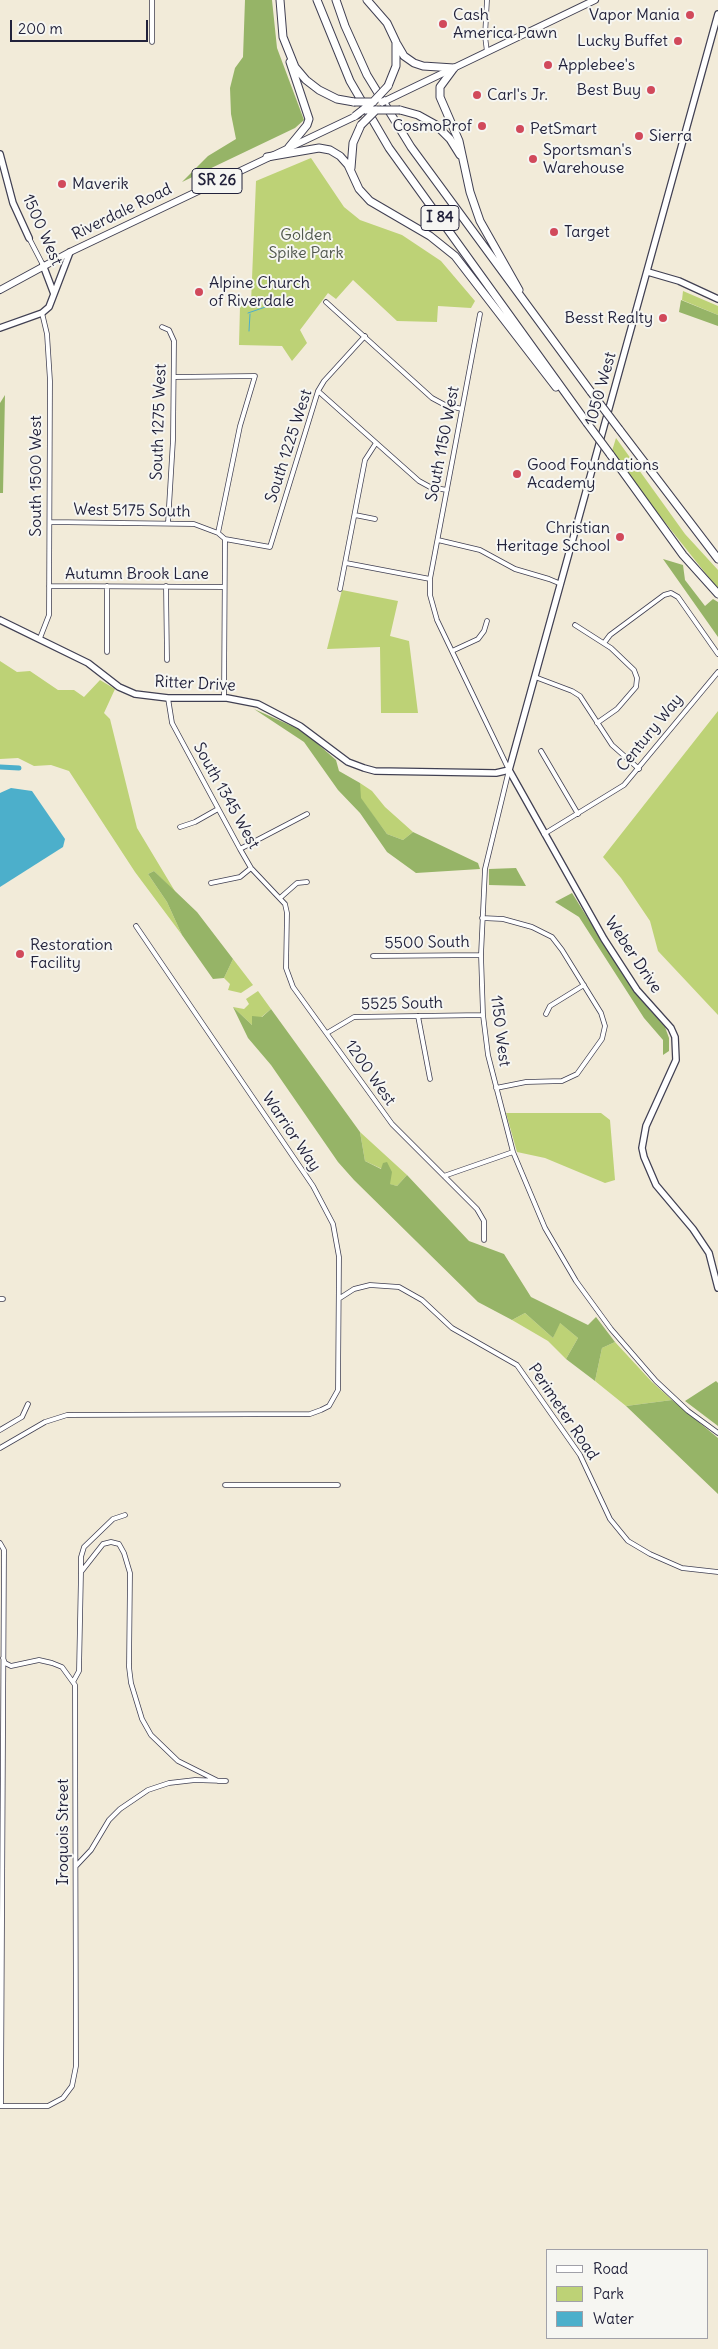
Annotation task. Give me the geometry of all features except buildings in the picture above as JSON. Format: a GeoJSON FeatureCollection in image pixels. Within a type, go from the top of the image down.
{"type":"FeatureCollection","features":[{"type":"Feature","properties":{"kind":"highway"},"geometry":{"type":"LineString","coordinates":[[280,0],[282,31],[290,66],[310,120],[289,147]]}},
{"type":"Feature","properties":{"kind":"highway","name":"I 84"},"geometry":{"type":"LineString","coordinates":[[317,0],[350,81],[390,148],[683,555],[718,594]]}},
{"type":"Feature","properties":{"kind":"highway","name":"I 84"},"geometry":{"type":"LineString","coordinates":[[336,0],[345,26],[367,75],[411,147],[525,304],[718,559]]}},
{"type":"Feature","properties":{"kind":"highway"},"geometry":{"type":"LineString","coordinates":[[367,0],[387,22],[404,56],[414,63],[426,66],[454,68]]}},
{"type":"Feature","properties":{"kind":"highway"},"geometry":{"type":"LineString","coordinates":[[352,173],[352,147],[361,125],[388,86],[396,66],[396,42]]}},
{"type":"Feature","properties":{"kind":"highway"},"geometry":{"type":"LineString","coordinates":[[288,52],[300,74],[315,88],[329,96],[400,110],[422,117],[442,130],[455,146],[465,170]]}},
{"type":"Feature","properties":{"kind":"highway"},"geometry":{"type":"LineString","coordinates":[[454,68],[440,86],[439,94],[459,141],[465,170],[480,221],[516,284],[525,304]]}},
{"type":"Feature","properties":{"kind":"highway"},"geometry":{"type":"LineString","coordinates":[[366,110],[388,100]]}},
{"type":"Feature","properties":{"kind":"highway"},"geometry":{"type":"LineString","coordinates":[[355,116],[374,106]]}},
{"type":"Feature","properties":{"kind":"highway"},"geometry":{"type":"LineString","coordinates":[[267,157],[316,149],[327,149],[340,156],[352,173],[359,189],[374,204],[422,230],[452,252],[571,406],[587,423]]}},
{"type":"Feature","properties":{"kind":"main road"},"geometry":{"type":"LineString","coordinates":[[388,100],[595,0]]}},
{"type":"Feature","properties":{"kind":"main road","name":"Riverdale Road"},"geometry":{"type":"LineString","coordinates":[[0,290],[43,265],[366,110]]}},
{"type":"Feature","properties":{"kind":"street"},"geometry":{"type":"LineString","coordinates":[[152,0],[152,42]]}},
{"type":"Feature","properties":{"kind":"street"},"geometry":{"type":"LineString","coordinates":[[487,0],[485,36],[487,52]]}},
{"type":"Feature","properties":{"kind":"street","name":"1050 West"},"geometry":{"type":"LineString","coordinates":[[510,770],[718,14]]}},
{"type":"Feature","properties":{"kind":"street","name":"1500 West"},"geometry":{"type":"LineString","coordinates":[[0,154],[13,203],[43,265],[54,294]]}},
{"type":"Feature","properties":{"kind":"street"},"geometry":{"type":"LineString","coordinates":[[0,328],[42,313],[50,307],[70,252]]}},
{"type":"Feature","properties":{"kind":"street"},"geometry":{"type":"LineString","coordinates":[[648,272],[679,281],[718,299]]}},
{"type":"Feature","properties":{"kind":"street"},"geometry":{"type":"LineString","coordinates":[[326,302],[432,398],[445,405],[462,409]]}},
{"type":"Feature","properties":{"kind":"street","name":"South 1500 West"},"geometry":{"type":"LineString","coordinates":[[40,638],[49,615],[50,586],[50,381],[47,334],[42,313]]}},
{"type":"Feature","properties":{"kind":"street","name":"South 1150 West"},"geometry":{"type":"LineString","coordinates":[[430,579],[480,314]]}},
{"type":"Feature","properties":{"kind":"street","name":"South 1275 West"},"geometry":{"type":"LineString","coordinates":[[162,327],[169,330],[174,341],[173,440],[168,524]]}},
{"type":"Feature","properties":{"kind":"street","name":"South 1225 West"},"geometry":{"type":"LineString","coordinates":[[270,547],[318,391],[324,381],[365,336]]}},
{"type":"Feature","properties":{"kind":"street"},"geometry":{"type":"LineString","coordinates":[[174,377],[255,376],[238,434],[218,533]]}},
{"type":"Feature","properties":{"kind":"street"},"geometry":{"type":"LineString","coordinates":[[318,391],[419,481],[430,487],[447,490]]}},
{"type":"Feature","properties":{"kind":"street"},"geometry":{"type":"LineString","coordinates":[[340,589],[365,460],[376,443]]}},
{"type":"Feature","properties":{"kind":"street"},"geometry":{"type":"LineString","coordinates":[[355,515],[375,519]]}},
{"type":"Feature","properties":{"kind":"street","name":"West 5175 South"},"geometry":{"type":"LineString","coordinates":[[50,522],[194,524],[218,533],[226,539],[270,547]]}},
{"type":"Feature","properties":{"kind":"street"},"geometry":{"type":"LineString","coordinates":[[224,698],[226,539]]}},
{"type":"Feature","properties":{"kind":"street"},"geometry":{"type":"LineString","coordinates":[[438,540],[480,550],[515,569],[561,584]]}},
{"type":"Feature","properties":{"kind":"street"},"geometry":{"type":"LineString","coordinates":[[346,563],[430,579],[432,607],[510,770]]}},
{"type":"Feature","properties":{"kind":"street","name":"Autumn Brook Lane"},"geometry":{"type":"LineString","coordinates":[[50,586],[224,587]]}},
{"type":"Feature","properties":{"kind":"street"},"geometry":{"type":"LineString","coordinates":[[107,586],[107,652]]}},
{"type":"Feature","properties":{"kind":"street"},"geometry":{"type":"LineString","coordinates":[[166,586],[167,660]]}},
{"type":"Feature","properties":{"kind":"street"},"geometry":{"type":"LineString","coordinates":[[604,643],[610,635],[664,595],[671,593],[678,597],[718,654]]}},
{"type":"Feature","properties":{"kind":"street","name":"Ritter Drive"},"geometry":{"type":"LineString","coordinates":[[0,620],[88,663],[124,690],[140,695],[168,698],[224,698],[258,704],[300,726],[348,762],[376,771],[496,773],[510,770]]}},
{"type":"Feature","properties":{"kind":"street"},"geometry":{"type":"LineString","coordinates":[[452,651],[478,638],[484,631],[487,621]]}},
{"type":"Feature","properties":{"kind":"street"},"geometry":{"type":"LineString","coordinates":[[575,625],[604,643],[634,670],[637,678],[636,686],[617,709],[597,723]]}},
{"type":"Feature","properties":{"kind":"street","name":"Century Way"},"geometry":{"type":"LineString","coordinates":[[544,834],[620,788],[639,769],[689,704],[718,672]]}},
{"type":"Feature","properties":{"kind":"street"},"geometry":{"type":"LineString","coordinates":[[535,677],[580,696],[612,745],[639,769]]}},
{"type":"Feature","properties":{"kind":"street","name":"South 1345 West"},"geometry":{"type":"LineString","coordinates":[[168,698],[172,723],[240,850],[251,868],[280,898]]}},
{"type":"Feature","properties":{"kind":"street"},"geometry":{"type":"LineString","coordinates":[[541,751],[578,814]]}},
{"type":"Feature","properties":{"kind":"street","name":"Weber Drive"},"geometry":{"type":"LineString","coordinates":[[510,770],[544,834],[636,990],[671,1028],[674,1037],[676,1060],[646,1126],[642,1148],[656,1185],[693,1229],[709,1253],[718,1288]]}},
{"type":"Feature","properties":{"kind":"street","name":"1150 West"},"geometry":{"type":"LineString","coordinates":[[510,770],[485,869],[481,955],[483,1015],[488,1055],[513,1152],[546,1228],[576,1281],[611,1329],[656,1381],[688,1411],[718,1433]]}},
{"type":"Feature","properties":{"kind":"street"},"geometry":{"type":"LineString","coordinates":[[180,826],[195,822],[218,809]]}},
{"type":"Feature","properties":{"kind":"street"},"geometry":{"type":"LineString","coordinates":[[240,850],[307,814]]}},
{"type":"Feature","properties":{"kind":"street"},"geometry":{"type":"LineString","coordinates":[[211,883],[240,877],[251,868]]}},
{"type":"Feature","properties":{"kind":"street"},"geometry":{"type":"LineString","coordinates":[[280,898],[297,883],[307,882]]}},
{"type":"Feature","properties":{"kind":"street","name":"1200 West"},"geometry":{"type":"LineString","coordinates":[[280,898],[288,912],[286,968],[290,979],[392,1124],[477,1209],[484,1221],[484,1240]]}},
{"type":"Feature","properties":{"kind":"street"},"geometry":{"type":"LineString","coordinates":[[482,918],[503,919],[532,927],[552,937],[601,1013],[605,1026],[602,1039],[577,1074],[562,1081],[526,1082],[496,1088]]}},
{"type":"Feature","properties":{"kind":"street","name":"Warrior Way"},"geometry":{"type":"LineString","coordinates":[[0,1448],[45,1422],[72,1414],[314,1413],[332,1402],[336,1394],[339,1381],[340,1298],[339,1257],[333,1224],[313,1186],[136,926]]}},
{"type":"Feature","properties":{"kind":"street","name":"5500 South"},"geometry":{"type":"LineString","coordinates":[[373,956],[481,955]]}},
{"type":"Feature","properties":{"kind":"street"},"geometry":{"type":"LineString","coordinates":[[546,1014],[550,1006],[584,985]]}},
{"type":"Feature","properties":{"kind":"street","name":"5525 South"},"geometry":{"type":"LineString","coordinates":[[327,1033],[354,1017],[483,1015]]}},
{"type":"Feature","properties":{"kind":"street"},"geometry":{"type":"LineString","coordinates":[[418,1016],[430,1079]]}},
{"type":"Feature","properties":{"kind":"street"},"geometry":{"type":"LineString","coordinates":[[444,1176],[513,1152]]}},
{"type":"Feature","properties":{"kind":"street","name":"Perimeter Road"},"geometry":{"type":"LineString","coordinates":[[340,1298],[354,1289],[370,1285],[399,1287],[422,1300],[428,1308],[452,1328],[517,1365],[580,1454],[610,1519],[628,1540],[650,1554],[682,1568],[718,1572]]}},
{"type":"Feature","properties":{"kind":"street"},"geometry":{"type":"LineString","coordinates":[[0,1430],[22,1417],[28,1404]]}},
{"type":"Feature","properties":{"kind":"street"},"geometry":{"type":"LineString","coordinates":[[226,1485],[338,1484]]}},
{"type":"Feature","properties":{"kind":"street","name":"Iroquois Street"},"geometry":{"type":"LineString","coordinates":[[0,2106],[48,2106],[63,2098],[72,2086],[76,2066],[75,1686],[73,1682],[79,1671],[81,1557],[84,1547],[113,1519],[125,1515]]}},
{"type":"Feature","properties":{"kind":"street"},"geometry":{"type":"LineString","coordinates":[[81,1572],[103,1544],[111,1542],[118,1544],[124,1553],[130,1573],[129,1667],[131,1683],[142,1719],[151,1736],[171,1755],[218,1781]]}},
{"type":"Feature","properties":{"kind":"street"},"geometry":{"type":"LineString","coordinates":[[0,1543],[4,1550],[0,2106]]}},
{"type":"Feature","properties":{"kind":"street"},"geometry":{"type":"LineString","coordinates":[[3,1658],[5,1663],[11,1666],[39,1660],[52,1663],[62,1667],[73,1682]]}},
{"type":"Feature","properties":{"kind":"street"},"geometry":{"type":"LineString","coordinates":[[76,1866],[91,1850],[109,1820],[135,1798],[169,1782],[226,1781]]}},
{"type":"Feature","properties":{"kind":"green space"},"geometry":{"type":"Polygon","coordinates":[[[245,0],[272,0],[277,48],[304,120],[295,128],[182,182],[208,156],[236,139],[231,114],[230,88],[235,68],[243,57],[245,0]]]}},
{"type":"Feature","properties":{"kind":"green space","name":"Golden Spike Park"},"geometry":{"type":"Polygon","coordinates":[[[311,158],[344,207],[360,220],[402,235],[441,261],[475,301],[471,308],[438,306],[437,322],[397,321],[353,280],[336,299],[328,293],[300,330],[307,343],[292,361],[282,346],[239,345],[240,306],[251,303],[256,181],[311,158]]]}},
{"type":"Feature","properties":{"kind":"green space"},"geometry":{"type":"Polygon","coordinates":[[[683,291],[718,306],[718,315],[682,300],[683,291]]]}},
{"type":"Feature","properties":{"kind":"green space"},"geometry":{"type":"Polygon","coordinates":[[[681,300],[718,315],[718,326],[679,312],[681,300]]]}},
{"type":"Feature","properties":{"kind":"green space"},"geometry":{"type":"Polygon","coordinates":[[[5,395],[3,493],[0,493],[0,403],[5,395]]]}},
{"type":"Feature","properties":{"kind":"green space"},"geometry":{"type":"Polygon","coordinates":[[[616,438],[685,534],[718,570],[718,589],[656,511],[612,451],[616,438]]]}},
{"type":"Feature","properties":{"kind":"green space"},"geometry":{"type":"Polygon","coordinates":[[[663,559],[683,565],[685,580],[705,606],[713,599],[718,602],[718,637],[663,559]]]}},
{"type":"Feature","properties":{"kind":"green space"},"geometry":{"type":"Polygon","coordinates":[[[342,590],[398,601],[390,636],[409,641],[418,713],[381,713],[380,647],[327,649],[342,590]]]}},
{"type":"Feature","properties":{"kind":"green space"},"geometry":{"type":"Polygon","coordinates":[[[0,661],[17,672],[30,671],[58,690],[74,690],[84,697],[100,680],[115,689],[104,713],[110,719],[137,828],[176,893],[154,871],[148,874],[167,902],[182,935],[135,872],[69,771],[51,765],[34,766],[18,758],[0,759],[0,661]]]}},
{"type":"Feature","properties":{"kind":"green space"},"geometry":{"type":"Polygon","coordinates":[[[254,709],[303,731],[336,760],[339,771],[360,783],[361,798],[387,834],[403,840],[413,832],[478,863],[480,869],[416,873],[387,852],[360,813],[338,790],[304,742],[254,709]]]}},
{"type":"Feature","properties":{"kind":"green space"},"geometry":{"type":"Polygon","coordinates":[[[718,711],[718,1015],[658,951],[650,921],[621,878],[603,857],[718,711]]]}},
{"type":"Feature","properties":{"kind":"green space"},"geometry":{"type":"Polygon","coordinates":[[[360,783],[372,791],[385,807],[413,832],[403,840],[387,834],[360,798],[360,783]]]}},
{"type":"Feature","properties":{"kind":"green space"},"geometry":{"type":"Polygon","coordinates":[[[516,868],[526,886],[489,885],[489,869],[516,868]]]}},
{"type":"Feature","properties":{"kind":"green space"},"geometry":{"type":"Polygon","coordinates":[[[154,871],[197,912],[233,959],[224,978],[213,979],[182,935],[167,902],[148,874],[154,871]]]}},
{"type":"Feature","properties":{"kind":"green space"},"geometry":{"type":"Polygon","coordinates":[[[572,893],[634,992],[665,1027],[669,1038],[669,1051],[663,1055],[663,1040],[644,1018],[579,917],[555,902],[572,893]]]}},
{"type":"Feature","properties":{"kind":"green space"},"geometry":{"type":"Polygon","coordinates":[[[233,959],[253,985],[241,993],[228,990],[230,984],[224,978],[233,959]]]}},
{"type":"Feature","properties":{"kind":"green space"},"geometry":{"type":"Polygon","coordinates":[[[258,991],[271,1009],[252,1025],[233,1007],[244,1009],[249,1004],[246,999],[258,991]]]}},
{"type":"Feature","properties":{"kind":"green space"},"geometry":{"type":"Polygon","coordinates":[[[233,1007],[252,1025],[252,1016],[262,1017],[271,1009],[360,1132],[365,1161],[381,1169],[383,1163],[387,1162],[392,1172],[390,1184],[397,1186],[407,1175],[469,1241],[504,1254],[531,1297],[588,1325],[596,1317],[615,1342],[602,1348],[595,1381],[566,1359],[578,1338],[560,1323],[553,1338],[525,1313],[512,1320],[478,1302],[354,1180],[338,1162],[271,1065],[248,1038],[233,1007]]]}},
{"type":"Feature","properties":{"kind":"green space"},"geometry":{"type":"Polygon","coordinates":[[[506,1113],[601,1113],[610,1120],[615,1180],[605,1183],[545,1158],[517,1152],[506,1113]]]}},
{"type":"Feature","properties":{"kind":"green space"},"geometry":{"type":"Polygon","coordinates":[[[360,1132],[407,1175],[397,1186],[389,1184],[382,1169],[365,1161],[360,1132]]]}},
{"type":"Feature","properties":{"kind":"green space"},"geometry":{"type":"Polygon","coordinates":[[[525,1313],[553,1338],[559,1322],[578,1338],[566,1359],[548,1341],[512,1320],[525,1313]]]}},
{"type":"Feature","properties":{"kind":"green space"},"geometry":{"type":"Polygon","coordinates":[[[615,1342],[652,1382],[672,1400],[626,1406],[595,1381],[602,1348],[615,1342]]]}},
{"type":"Feature","properties":{"kind":"green space"},"geometry":{"type":"Polygon","coordinates":[[[716,1381],[718,1383],[718,1426],[685,1401],[716,1381]]]}},
{"type":"Feature","properties":{"kind":"green space"},"geometry":{"type":"Polygon","coordinates":[[[672,1400],[718,1438],[718,1494],[626,1406],[672,1400]]]}},
{"type":"Feature","properties":{"kind":"water"},"geometry":{"type":"Polygon","coordinates":[[[11,788],[32,791],[65,839],[63,847],[0,887],[0,793],[11,788]]]}},
{"type":"Feature","properties":{"kind":"waterway"},"geometry":{"type":"LineString","coordinates":[[248,313],[280,302]]}},
{"type":"Feature","properties":{"kind":"waterway"},"geometry":{"type":"LineString","coordinates":[[249,331],[250,314]]}},
{"type":"Feature","properties":{"kind":"waterway"},"geometry":{"type":"LineString","coordinates":[[0,767],[19,768]]}},
{"type":"Feature","properties":{"kind":"place","name":"Vapor Mania"},"geometry":{"type":"Point","coordinates":[690,15]}},
{"type":"Feature","properties":{"kind":"place","name":"Cash America Pawn"},"geometry":{"type":"Point","coordinates":[443,24]}},
{"type":"Feature","properties":{"kind":"place","name":"Lucky Buffet"},"geometry":{"type":"Point","coordinates":[678,41]}},
{"type":"Feature","properties":{"kind":"place","name":"Applebee's"},"geometry":{"type":"Point","coordinates":[548,65]}},
{"type":"Feature","properties":{"kind":"place","name":"Best Buy"},"geometry":{"type":"Point","coordinates":[651,90]}},
{"type":"Feature","properties":{"kind":"place","name":"Carl's Jr."},"geometry":{"type":"Point","coordinates":[477,95]}},
{"type":"Feature","properties":{"kind":"place","name":"CosmoProf"},"geometry":{"type":"Point","coordinates":[482,126]}},
{"type":"Feature","properties":{"kind":"place","name":"PetSmart"},"geometry":{"type":"Point","coordinates":[520,129]}},
{"type":"Feature","properties":{"kind":"place","name":"Sierra"},"geometry":{"type":"Point","coordinates":[639,136]}},
{"type":"Feature","properties":{"kind":"place","name":"Sportsman's Warehouse"},"geometry":{"type":"Point","coordinates":[533,159]}},
{"type":"Feature","properties":{"kind":"place","name":"Maverik"},"geometry":{"type":"Point","coordinates":[62,184]}},
{"type":"Feature","properties":{"kind":"place","name":"Target"},"geometry":{"type":"Point","coordinates":[554,232]}},
{"type":"Feature","properties":{"kind":"place","name":"Alpine Church of Riverdale"},"geometry":{"type":"Point","coordinates":[199,292]}},
{"type":"Feature","properties":{"kind":"place","name":"Besst Realty"},"geometry":{"type":"Point","coordinates":[663,318]}},
{"type":"Feature","properties":{"kind":"place","name":"Good Foundations Academy"},"geometry":{"type":"Point","coordinates":[517,474]}},
{"type":"Feature","properties":{"kind":"place","name":"Christian Heritage School"},"geometry":{"type":"Point","coordinates":[620,537]}},
{"type":"Feature","properties":{"kind":"place","name":"Restoration Facility"},"geometry":{"type":"Point","coordinates":[20,954]}}]}
